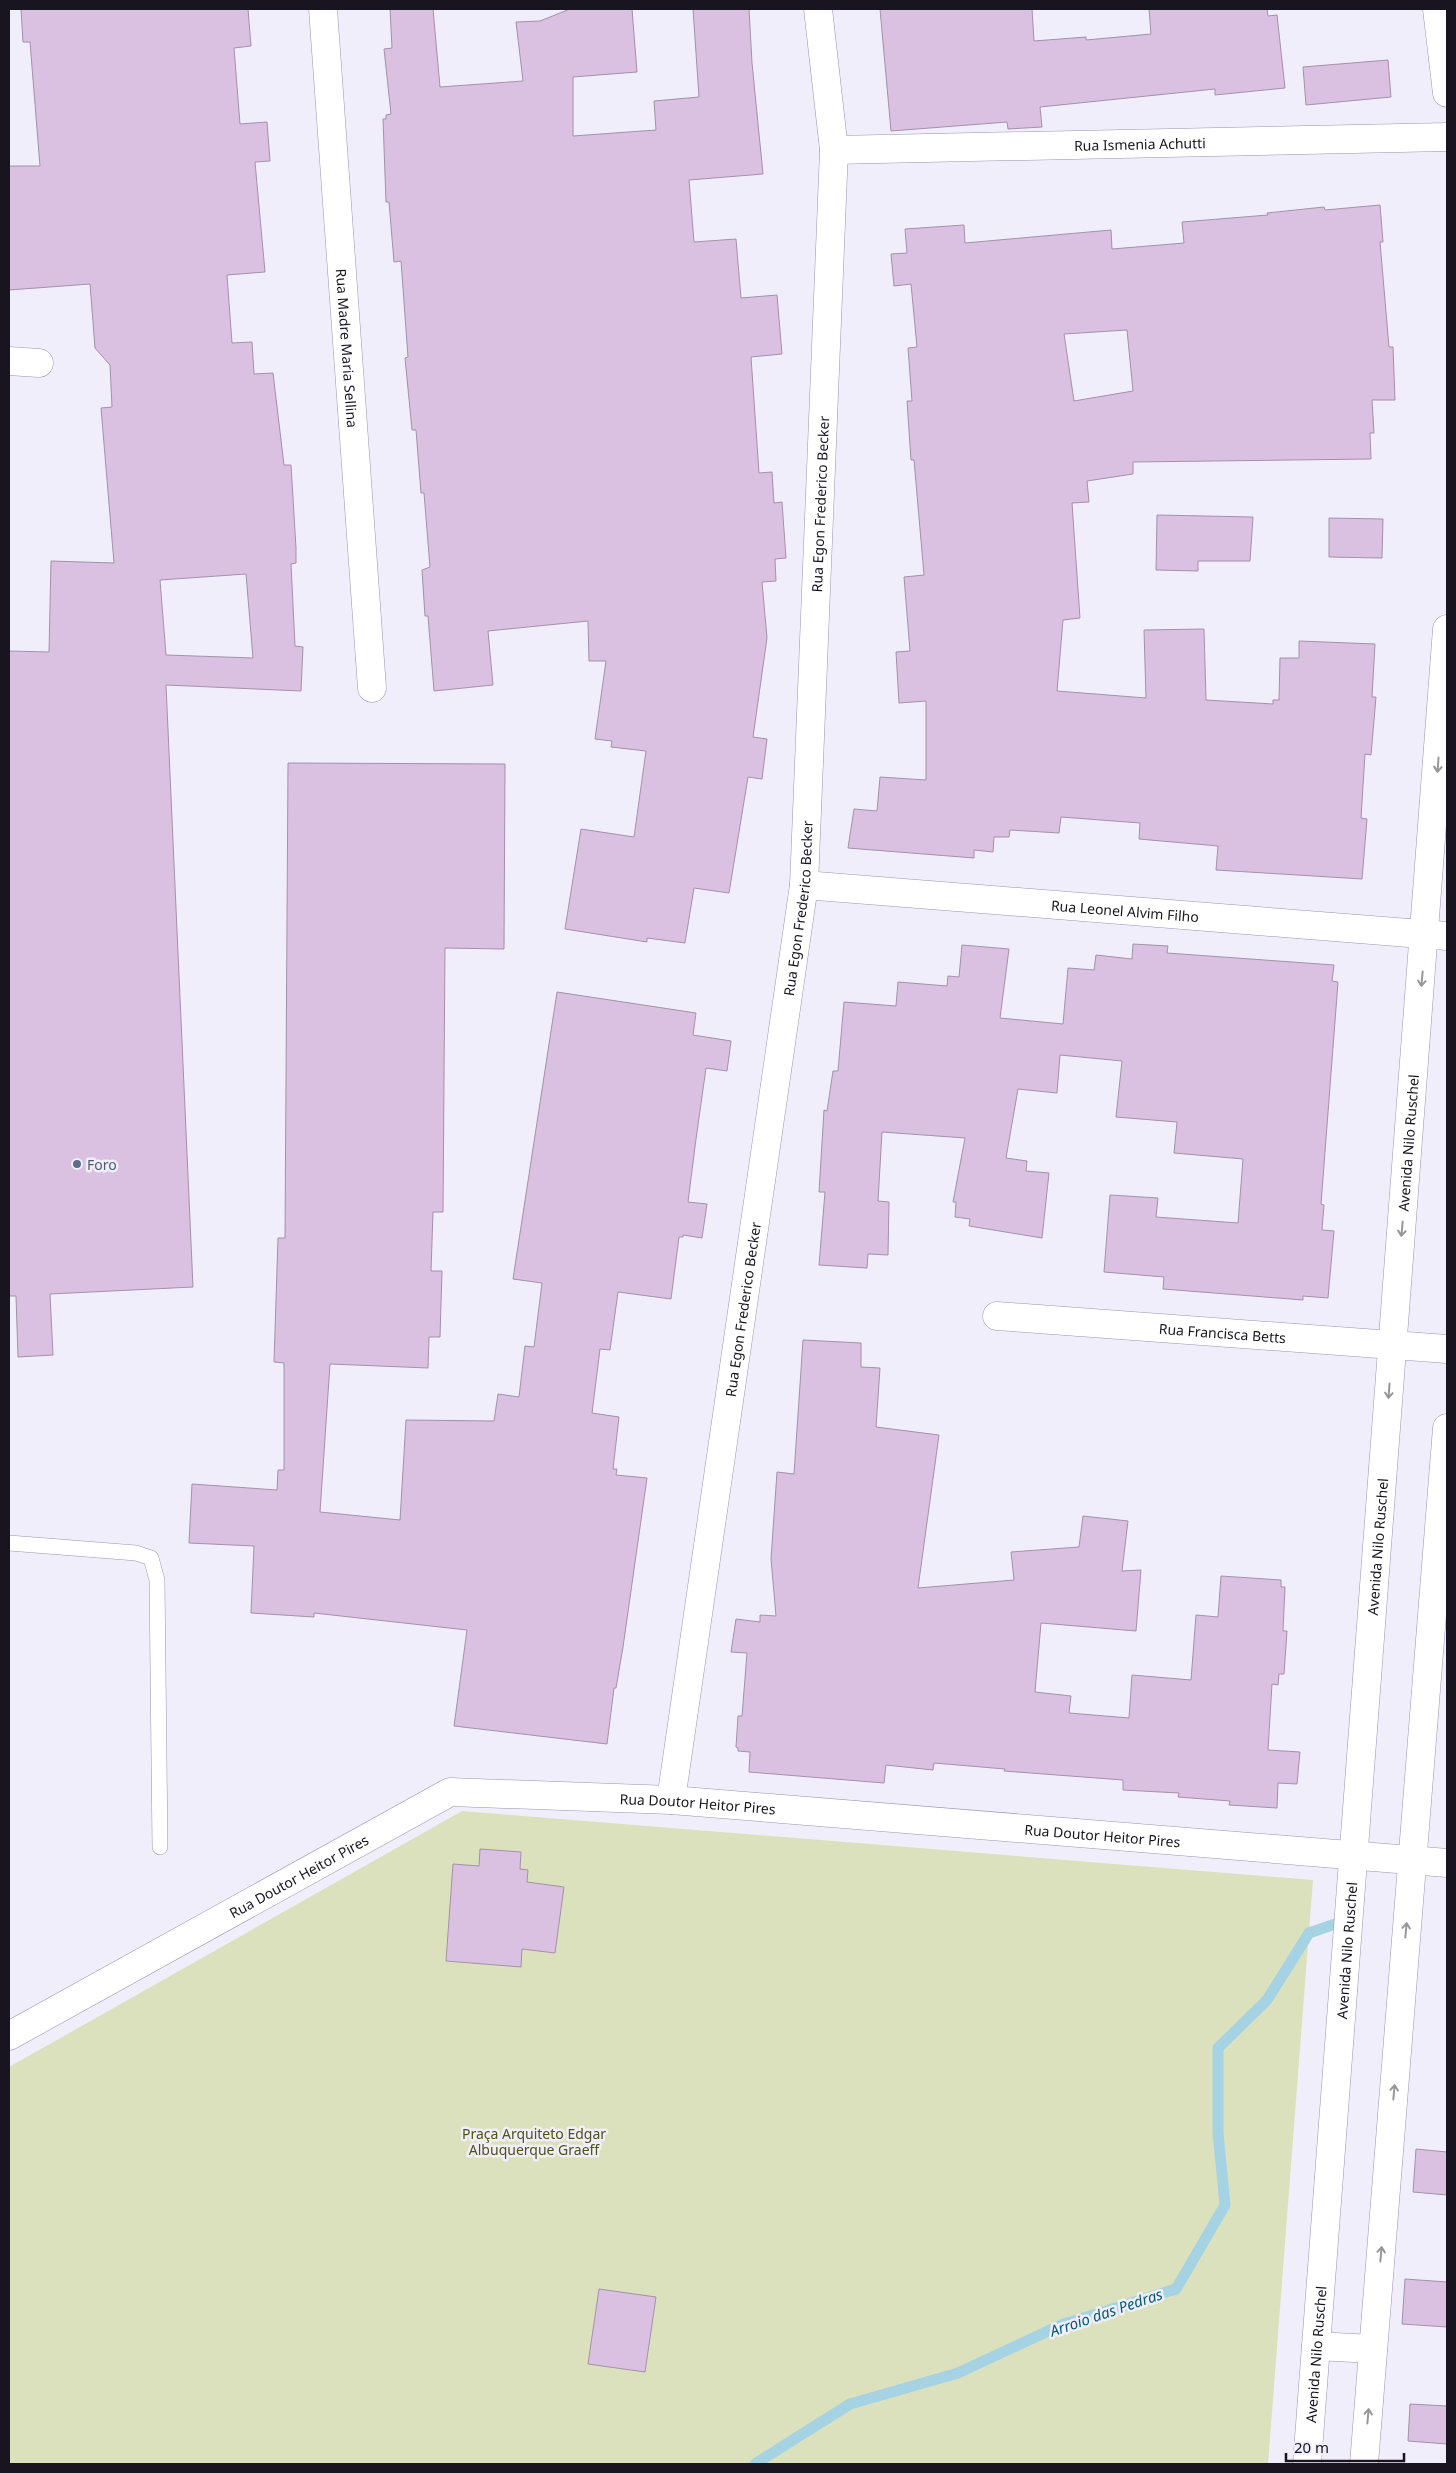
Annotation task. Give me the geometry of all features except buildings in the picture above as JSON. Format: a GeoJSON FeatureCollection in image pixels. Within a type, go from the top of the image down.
{"type":"FeatureCollection","features":[{"type":"Feature","properties":{"kind":"street","name":"Rua Madre Maria Sellina"},"geometry":{"type":"LineString","coordinates":[[322,9],[372,688]]}},
{"type":"Feature","properties":{"kind":"street","name":"Rua Egon Frederico Becker"},"geometry":{"type":"LineString","coordinates":[[671,1800],[804,885],[834,150],[818,9]]}},
{"type":"Feature","properties":{"kind":"street"},"geometry":{"type":"LineString","coordinates":[[1437,9],[1447,93]]}},
{"type":"Feature","properties":{"kind":"street","name":"Rua Ismenia Achutti"},"geometry":{"type":"LineString","coordinates":[[834,150],[1447,137]]}},
{"type":"Feature","properties":{"kind":"street"},"geometry":{"type":"LineString","coordinates":[[9,361],[38,363]]}},
{"type":"Feature","properties":{"kind":"street","name":"Avenida Nilo Ruschel"},"geometry":{"type":"LineString","coordinates":[[1307,2464],[1392,1345],[1436,936],[1447,629]]}},
{"type":"Feature","properties":{"kind":"street","name":"Rua Leonel Alvim Filho"},"geometry":{"type":"LineString","coordinates":[[804,885],[1436,936]]}},
{"type":"Feature","properties":{"kind":"street","name":"Rua Francisca Betts"},"geometry":{"type":"LineString","coordinates":[[997,1316],[1447,1349]]}},
{"type":"Feature","properties":{"kind":"street"},"geometry":{"type":"LineString","coordinates":[[1364,2464],[1447,1428]]}},
{"type":"Feature","properties":{"kind":"street","name":"Rua Doutor Heitor Pires"},"geometry":{"type":"LineString","coordinates":[[9,2036],[450,1792],[671,1800],[1447,1864]]}},
{"type":"Feature","properties":{"kind":"street"},"geometry":{"type":"LineString","coordinates":[[1316,2346],[1373,2349]]}},
{"type":"Feature","properties":{"kind":"lane"},"geometry":{"type":"LineString","coordinates":[[9,1542],[136,1553],[151,1558],[157,1580],[160,1847]]}},
{"type":"Feature","properties":{"kind":"green space","name":"Praça Arquiteto Edgar Albuquerque Graeff"},"geometry":{"type":"Polygon","coordinates":[[[462,1811],[1313,1880],[1268,2464],[9,2464],[9,2067],[462,1811]]]}},
{"type":"Feature","properties":{"kind":"waterway","name":"Arroio das Pedras"},"geometry":{"type":"LineString","coordinates":[[755,2464],[850,2404],[958,2373],[1061,2325],[1176,2289],[1225,2205],[1218,2133],[1218,2048],[1267,2000],[1309,1933],[1338,1923]]}},
{"type":"Feature","properties":{"kind":"place","name":"Foro"},"geometry":{"type":"Point","coordinates":[77,1164]}}]}
